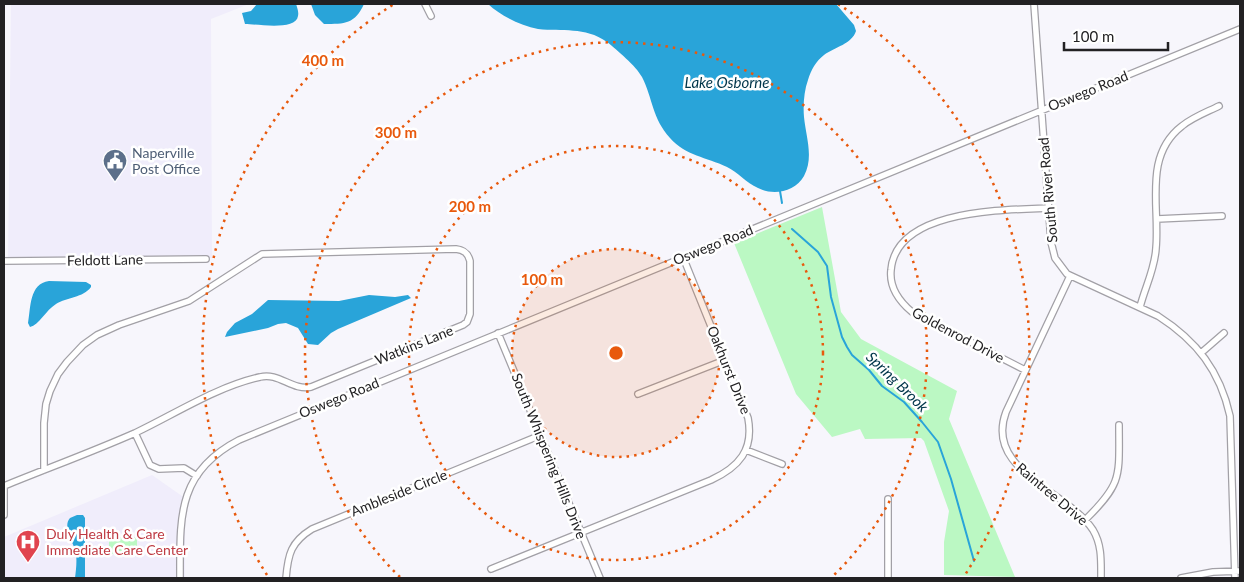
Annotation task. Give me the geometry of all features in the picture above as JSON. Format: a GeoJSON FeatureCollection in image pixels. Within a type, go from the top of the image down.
{"type":"FeatureCollection","features":[{"type":"Feature","properties":{"kind":"street"},"geometry":{"type":"LineString","coordinates":[[425,4],[431,16]]}},
{"type":"Feature","properties":{"kind":"street","name":"South River Road"},"geometry":{"type":"LineString","coordinates":[[1034,4],[1053,253],[1059,265],[1070,276],[1140,307],[1171,324],[1201,353],[1217,376],[1230,416],[1232,435],[1237,571],[1234,578]]}},
{"type":"Feature","properties":{"kind":"street","name":"Oswego Road"},"geometry":{"type":"LineString","coordinates":[[180,578],[182,516],[186,497],[197,476],[219,452],[239,440],[1240,29]]}},
{"type":"Feature","properties":{"kind":"street"},"geometry":{"type":"LineString","coordinates":[[1140,307],[1154,263],[1157,246],[1156,172],[1164,148],[1174,133],[1183,126],[1219,106]]}},
{"type":"Feature","properties":{"kind":"street","name":"Goldenrod Drive"},"geometry":{"type":"LineString","coordinates":[[1025,370],[912,312],[900,302],[894,289],[890,273],[891,265],[897,248],[904,240],[922,229],[949,218],[980,213],[1049,208]]}},
{"type":"Feature","properties":{"kind":"street"},"geometry":{"type":"LineString","coordinates":[[1157,219],[1222,216]]}},
{"type":"Feature","properties":{"kind":"street","name":"Watkins Lane"},"geometry":{"type":"LineString","coordinates":[[4,515],[4,486],[44,470],[135,432],[202,398],[256,378],[269,376],[298,387],[311,387],[463,325],[467,322],[470,314],[470,261],[466,252],[456,249],[270,252],[255,257],[190,301],[104,332],[83,345],[67,362],[53,385],[46,404],[44,470]]}},
{"type":"Feature","properties":{"kind":"street","name":"Oakhurst Drive"},"geometry":{"type":"LineString","coordinates":[[683,257],[748,418],[750,434],[746,450]]}},
{"type":"Feature","properties":{"kind":"street","name":"Feldott Lane"},"geometry":{"type":"LineString","coordinates":[[4,261],[206,259]]}},
{"type":"Feature","properties":{"kind":"street","name":"Raintree Drive"},"geometry":{"type":"LineString","coordinates":[[1070,276],[1003,419],[1001,436],[1010,459],[1085,520],[1092,529],[1101,551],[1100,578]]}},
{"type":"Feature","properties":{"kind":"street","name":"South Whispering Hills Drive"},"geometry":{"type":"LineString","coordinates":[[498,333],[600,578]]}},
{"type":"Feature","properties":{"kind":"street"},"geometry":{"type":"LineString","coordinates":[[1201,353],[1224,333]]}},
{"type":"Feature","properties":{"kind":"street"},"geometry":{"type":"LineString","coordinates":[[638,394],[725,360]]}},
{"type":"Feature","properties":{"kind":"street"},"geometry":{"type":"LineString","coordinates":[[1085,520],[1107,498],[1115,484],[1119,470],[1119,425]]}},
{"type":"Feature","properties":{"kind":"street"},"geometry":{"type":"LineString","coordinates":[[135,432],[150,465],[159,469],[184,468],[197,476]]}},
{"type":"Feature","properties":{"kind":"street","name":"Ambleside Circle"},"geometry":{"type":"LineString","coordinates":[[286,578],[290,551],[299,539],[312,529],[541,435]]}},
{"type":"Feature","properties":{"kind":"street"},"geometry":{"type":"LineString","coordinates":[[491,569],[726,473],[734,467],[746,450],[782,464]]}},
{"type":"Feature","properties":{"kind":"street"},"geometry":{"type":"LineString","coordinates":[[888,499],[888,578]]}},
{"type":"Feature","properties":{"kind":"street"},"geometry":{"type":"LineString","coordinates":[[1181,578],[1197,574],[1237,571]]}},
{"type":"Feature","properties":{"kind":"shaded area"},"geometry":{"type":"Polygon","coordinates":[[[11,4],[249,4],[211,19],[212,258],[8,262],[11,4]]]}},
{"type":"Feature","properties":{"kind":"shaded area"},"geometry":{"type":"Polygon","coordinates":[[[152,475],[189,501],[185,522],[185,578],[4,578],[4,537],[152,475]]]}},
{"type":"Feature","properties":{"kind":"green space"},"geometry":{"type":"Polygon","coordinates":[[[822,207],[841,312],[861,339],[957,391],[949,419],[1015,577],[944,575],[944,542],[949,511],[924,441],[921,438],[865,439],[860,429],[832,437],[796,394],[734,243],[822,207]]]}},
{"type":"Feature","properties":{"kind":"green space"},"geometry":{"type":"Polygon","coordinates":[[[109,537],[137,537],[137,555],[109,554],[109,537]]]}},
{"type":"Feature","properties":{"kind":"water"},"geometry":{"type":"Polygon","coordinates":[[[257,4],[296,4],[298,16],[296,21],[291,24],[245,24],[242,13],[251,11],[257,4]]]}},
{"type":"Feature","properties":{"kind":"water"},"geometry":{"type":"Polygon","coordinates":[[[311,4],[364,4],[357,16],[348,22],[324,24],[315,15],[311,4]]]}},
{"type":"Feature","properties":{"kind":"water","name":"Lake Osborne"},"geometry":{"type":"Polygon","coordinates":[[[488,4],[836,4],[854,25],[856,31],[847,42],[821,57],[809,76],[804,103],[804,117],[809,162],[804,176],[795,186],[789,189],[770,192],[754,186],[727,167],[683,149],[676,144],[664,131],[653,108],[642,77],[626,58],[607,42],[582,32],[538,29],[525,26],[505,16],[488,4]]]}},
{"type":"Feature","properties":{"kind":"water"},"geometry":{"type":"Polygon","coordinates":[[[49,281],[86,282],[91,287],[84,293],[56,304],[30,327],[28,323],[34,291],[42,283],[49,281]]]}},
{"type":"Feature","properties":{"kind":"water"},"geometry":{"type":"Polygon","coordinates":[[[369,295],[395,297],[408,295],[411,298],[338,329],[318,345],[308,344],[298,328],[286,323],[225,337],[235,323],[252,314],[268,300],[339,301],[369,295]]]}},
{"type":"Feature","properties":{"kind":"water"},"geometry":{"type":"Polygon","coordinates":[[[83,515],[85,518],[85,578],[75,578],[76,553],[67,526],[70,518],[83,515]]]}},
{"type":"Feature","properties":{"kind":"waterway","name":"Spring Brook"},"geometry":{"type":"LineString","coordinates":[[780,191],[782,203]]}},
{"type":"Feature","properties":{"kind":"waterway","name":"Spring Brook"},"geometry":{"type":"LineString","coordinates":[[792,229],[818,252],[827,266],[831,297],[842,337],[852,355],[869,370],[882,386],[904,402],[938,442],[951,479],[974,561]]}},
{"type":"Feature","properties":{"kind":"place","name":"Naperville Post Office"},"geometry":{"type":"Point","coordinates":[115,182]}},
{"type":"Feature","properties":{"kind":"place","name":"Duly Health & Care Immediate Care Center"},"geometry":{"type":"Point","coordinates":[28,563]}}]}
